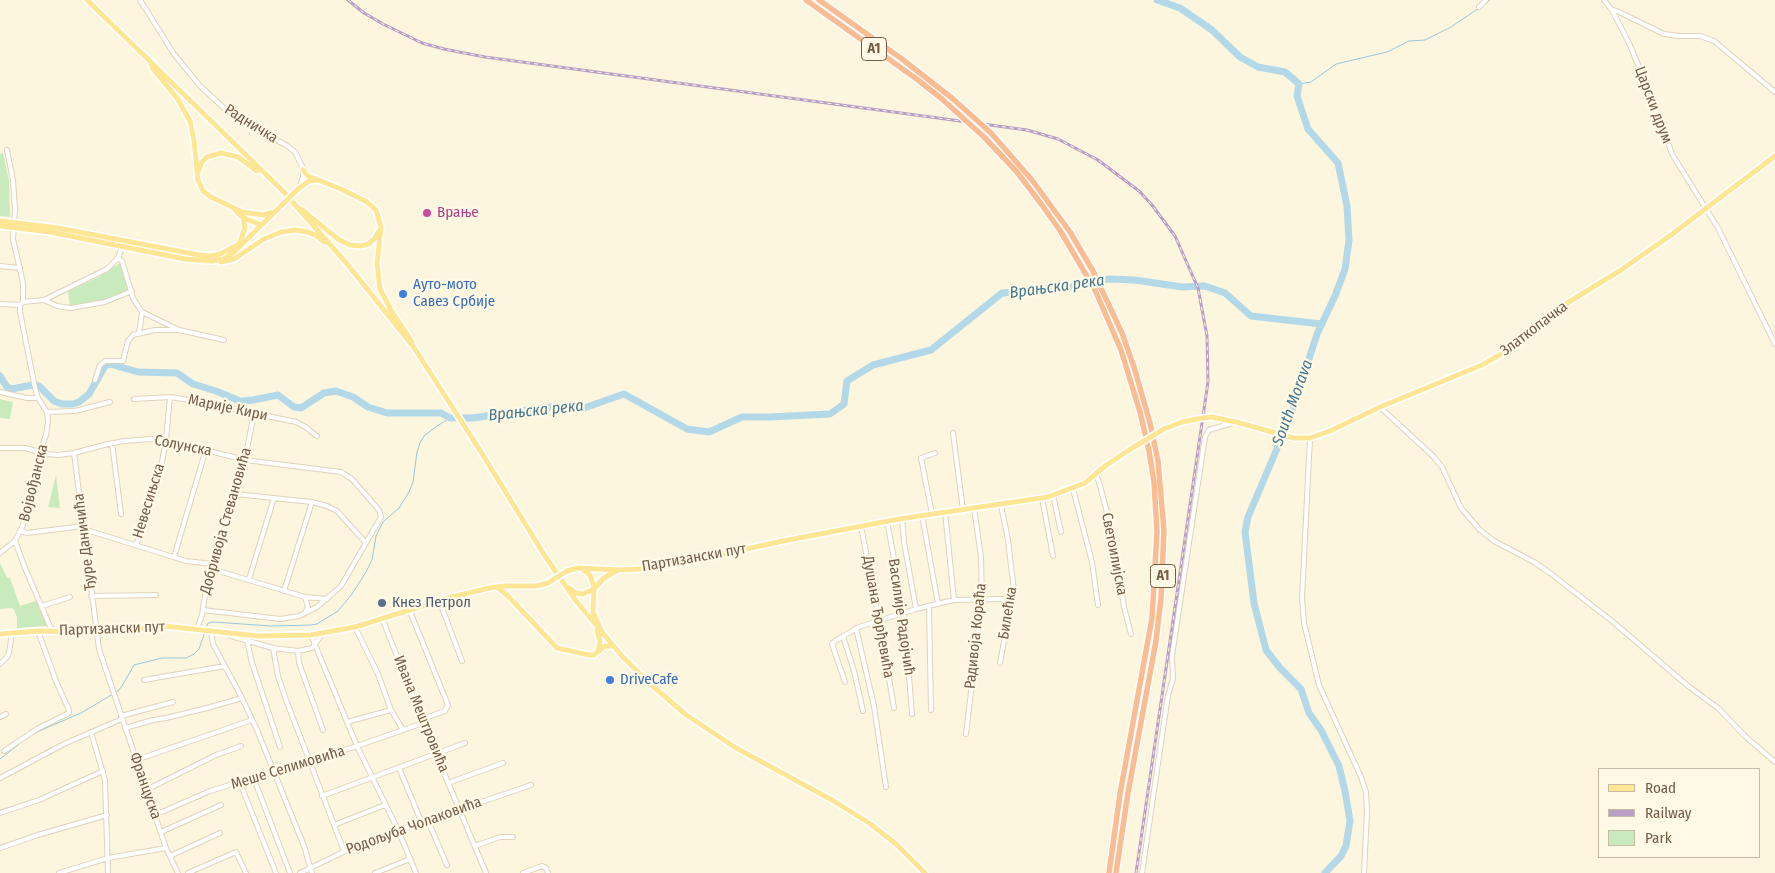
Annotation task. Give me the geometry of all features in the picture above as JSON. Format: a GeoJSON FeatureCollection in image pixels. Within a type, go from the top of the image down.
{"type":"FeatureCollection","features":[{"type":"Feature","properties":{"kind":"highway","name":"A1"},"geometry":{"type":"LineString","coordinates":[[806,0],[942,99],[984,137],[1017,172],[1061,232],[1087,276],[1121,350],[1140,412],[1154,482],[1157,532],[1152,618],[1120,794],[1109,873]]}},
{"type":"Feature","properties":{"kind":"highway","name":"A1"},"geometry":{"type":"LineString","coordinates":[[819,0],[902,59],[953,99],[991,133],[1032,180],[1070,232],[1101,286],[1125,342],[1150,423],[1160,474],[1164,530],[1161,598],[1156,641],[1128,793],[1116,873]]}},
{"type":"Feature","properties":{"kind":"main road"},"geometry":{"type":"LineString","coordinates":[[87,0],[267,176],[348,264],[415,349],[545,556],[597,629],[612,646],[648,682],[685,714],[736,748],[832,800],[869,823],[896,844],[925,873]]}},
{"type":"Feature","properties":{"kind":"main road"},"geometry":{"type":"LineString","coordinates":[[151,62],[153,68],[177,98],[190,121],[198,177],[200,186],[205,193],[233,208],[257,215],[274,212]]}},
{"type":"Feature","properties":{"kind":"main road"},"geometry":{"type":"LineString","coordinates":[[198,177],[204,160],[211,155],[221,153],[236,156],[267,176]]}},
{"type":"Feature","properties":{"kind":"main road","name":"Златкопачка"},"geometry":{"type":"LineString","coordinates":[[1256,427],[1294,438],[1310,438],[1482,365],[1506,352],[1556,310],[1631,264],[1775,156]]}},
{"type":"Feature","properties":{"kind":"main road"},"geometry":{"type":"LineString","coordinates":[[303,170],[308,176],[341,189],[372,206],[378,213],[381,224],[377,269],[382,292],[392,312],[410,337],[415,349]]}},
{"type":"Feature","properties":{"kind":"main road"},"geometry":{"type":"LineString","coordinates":[[202,261],[216,261],[226,258],[298,188],[309,181],[318,180]]}},
{"type":"Feature","properties":{"kind":"main road"},"geometry":{"type":"LineString","coordinates":[[233,208],[242,217],[261,225]]}},
{"type":"Feature","properties":{"kind":"main road"},"geometry":{"type":"LineString","coordinates":[[298,208],[341,241],[353,246],[363,245],[372,241],[379,232],[381,224]]}},
{"type":"Feature","properties":{"kind":"main road"},"geometry":{"type":"LineString","coordinates":[[124,243],[210,256],[227,251],[241,243],[245,228],[242,217]]}},
{"type":"Feature","properties":{"kind":"main road"},"geometry":{"type":"LineString","coordinates":[[0,221],[14,225]]}},
{"type":"Feature","properties":{"kind":"main road"},"geometry":{"type":"LineString","coordinates":[[0,226],[58,228],[212,263],[227,261],[237,257],[271,235],[296,230],[317,236],[343,262],[348,264]]}},
{"type":"Feature","properties":{"kind":"main road","name":"Партизански пут"},"geometry":{"type":"LineString","coordinates":[[0,634],[38,631],[96,632],[164,626],[268,636],[311,635],[355,626],[439,600],[496,586],[541,586],[567,572],[581,568],[618,570],[667,566],[902,518],[1053,496],[1085,483],[1129,450],[1164,429],[1182,422],[1212,417],[1256,427]]}},
{"type":"Feature","properties":{"kind":"main road"},"geometry":{"type":"LineString","coordinates":[[581,568],[590,575],[594,588],[593,612],[604,637]]}},
{"type":"Feature","properties":{"kind":"main road"},"geometry":{"type":"LineString","coordinates":[[565,585],[579,594],[587,593],[607,576],[618,570]]}},
{"type":"Feature","properties":{"kind":"main road"},"geometry":{"type":"LineString","coordinates":[[496,586],[516,604],[557,648],[589,656],[594,655],[605,646],[612,646]]}},
{"type":"Feature","properties":{"kind":"main road"},"geometry":{"type":"LineString","coordinates":[[514,586],[513,594],[516,604]]}},
{"type":"Feature","properties":{"kind":"main road"},"geometry":{"type":"LineString","coordinates":[[597,629],[600,642],[598,651]]}},
{"type":"Feature","properties":{"kind":"street","name":"Радничка"},"geometry":{"type":"LineString","coordinates":[[140,0],[174,54],[200,86],[224,108],[249,126],[293,150],[300,159],[303,170]]}},
{"type":"Feature","properties":{"kind":"street"},"geometry":{"type":"LineString","coordinates":[[1478,7],[1486,0]]}},
{"type":"Feature","properties":{"kind":"street","name":"Царски друм"},"geometry":{"type":"LineString","coordinates":[[1604,0],[1612,10],[1630,45],[1672,154],[1718,228],[1775,344]]}},
{"type":"Feature","properties":{"kind":"street"},"geometry":{"type":"LineString","coordinates":[[1612,10],[1621,12],[1659,32],[1679,36],[1700,36],[1714,40],[1775,92]]}},
{"type":"Feature","properties":{"kind":"street"},"geometry":{"type":"LineString","coordinates":[[7,150],[13,180],[14,243],[23,283],[20,312],[38,398],[47,412],[80,410],[110,402]]}},
{"type":"Feature","properties":{"kind":"street"},"geometry":{"type":"LineString","coordinates":[[298,188],[303,180],[303,170]]}},
{"type":"Feature","properties":{"kind":"street"},"geometry":{"type":"LineString","coordinates":[[0,304],[44,300],[105,271],[118,258],[124,243]]}},
{"type":"Feature","properties":{"kind":"street"},"geometry":{"type":"LineString","coordinates":[[118,258],[122,262],[136,304],[142,312],[179,330]]}},
{"type":"Feature","properties":{"kind":"street"},"geometry":{"type":"LineString","coordinates":[[0,266],[20,268]]}},
{"type":"Feature","properties":{"kind":"street"},"geometry":{"type":"LineString","coordinates":[[44,300],[57,306],[71,308],[105,302],[132,291]]}},
{"type":"Feature","properties":{"kind":"street"},"geometry":{"type":"LineString","coordinates":[[138,333],[142,312]]}},
{"type":"Feature","properties":{"kind":"street"},"geometry":{"type":"LineString","coordinates":[[95,380],[99,368],[104,361],[123,361],[128,339],[138,333],[156,330],[179,330],[224,340]]}},
{"type":"Feature","properties":{"kind":"street"},"geometry":{"type":"LineString","coordinates":[[0,392],[27,398],[38,398]]}},
{"type":"Feature","properties":{"kind":"street","name":"Марије Кири"},"geometry":{"type":"LineString","coordinates":[[134,399],[170,397],[202,402],[296,422],[317,436]]}},
{"type":"Feature","properties":{"kind":"street","name":"Невесињска"},"geometry":{"type":"LineString","coordinates":[[136,546],[155,489],[166,440],[170,397]]}},
{"type":"Feature","properties":{"kind":"street"},"geometry":{"type":"LineString","coordinates":[[1380,407],[1438,462],[1449,480],[1461,508],[1480,530],[1494,541],[1534,562],[1550,573],[1612,621],[1688,686],[1718,708],[1747,738],[1775,762]]}},
{"type":"Feature","properties":{"kind":"street","name":"Војвођанска"},"geometry":{"type":"LineString","coordinates":[[47,412],[46,436],[40,452],[21,531],[15,541],[52,631]]}},
{"type":"Feature","properties":{"kind":"street","name":"Добривоја Стевановића"},"geometry":{"type":"LineString","coordinates":[[198,629],[206,589],[245,460],[254,413]]}},
{"type":"Feature","properties":{"kind":"street"},"geometry":{"type":"LineString","coordinates":[[1142,873],[1168,695],[1173,679],[1172,656],[1205,437],[1208,430],[1236,422]]}},
{"type":"Feature","properties":{"kind":"street"},"geometry":{"type":"LineString","coordinates":[[953,432],[963,510]]}},
{"type":"Feature","properties":{"kind":"street"},"geometry":{"type":"LineString","coordinates":[[1310,438],[1302,598],[1304,623],[1319,684],[1366,792],[1364,873]]}},
{"type":"Feature","properties":{"kind":"street","name":"Солунска"},"geometry":{"type":"LineString","coordinates":[[0,448],[25,448],[53,455],[74,453],[112,443],[142,439],[166,440],[245,460],[326,469],[344,473],[352,479],[378,510],[381,517],[366,543]]}},
{"type":"Feature","properties":{"kind":"street"},"geometry":{"type":"LineString","coordinates":[[112,443],[121,514]]}},
{"type":"Feature","properties":{"kind":"street"},"geometry":{"type":"LineString","coordinates":[[174,557],[206,449]]}},
{"type":"Feature","properties":{"kind":"street","name":"Ђуре Даничића"},"geometry":{"type":"LineString","coordinates":[[74,453],[96,632]]}},
{"type":"Feature","properties":{"kind":"street"},"geometry":{"type":"LineString","coordinates":[[932,514],[921,458],[935,453]]}},
{"type":"Feature","properties":{"kind":"street","name":"Светоилијска"},"geometry":{"type":"LineString","coordinates":[[1096,475],[1113,535],[1124,607],[1131,634]]}},
{"type":"Feature","properties":{"kind":"street"},"geometry":{"type":"LineString","coordinates":[[1073,489],[1092,562],[1098,605]]}},
{"type":"Feature","properties":{"kind":"street"},"geometry":{"type":"LineString","coordinates":[[203,610],[276,618],[292,618],[305,613],[328,599],[341,586],[366,543],[337,512],[327,506],[312,502],[235,494]]}},
{"type":"Feature","properties":{"kind":"street"},"geometry":{"type":"LineString","coordinates":[[1053,496],[1061,532]]}},
{"type":"Feature","properties":{"kind":"street"},"geometry":{"type":"LineString","coordinates":[[249,579],[274,498]]}},
{"type":"Feature","properties":{"kind":"street"},"geometry":{"type":"LineString","coordinates":[[1042,498],[1053,556]]}},
{"type":"Feature","properties":{"kind":"street"},"geometry":{"type":"LineString","coordinates":[[284,591],[312,502]]}},
{"type":"Feature","properties":{"kind":"street","name":"Билећка"},"geometry":{"type":"LineString","coordinates":[[1000,663],[1014,592],[1008,540],[1001,505]]}},
{"type":"Feature","properties":{"kind":"street","name":"Радивоја Кораћа"},"geometry":{"type":"LineString","coordinates":[[966,734],[982,598],[981,557],[974,508]]}},
{"type":"Feature","properties":{"kind":"street"},"geometry":{"type":"LineString","coordinates":[[945,512],[954,600]]}},
{"type":"Feature","properties":{"kind":"street"},"geometry":{"type":"LineString","coordinates":[[922,515],[938,604]]}},
{"type":"Feature","properties":{"kind":"street"},"geometry":{"type":"LineString","coordinates":[[902,518],[904,542],[916,609]]}},
{"type":"Feature","properties":{"kind":"street","name":"Василије Радојчић"},"geometry":{"type":"LineString","coordinates":[[886,521],[904,613],[912,714]]}},
{"type":"Feature","properties":{"kind":"street","name":"Душана Ђорђевића"},"geometry":{"type":"LineString","coordinates":[[861,526],[894,708]]}},
{"type":"Feature","properties":{"kind":"street"},"geometry":{"type":"LineString","coordinates":[[21,531],[27,533],[84,528],[136,546],[191,562],[213,566],[284,591],[305,597],[328,599]]}},
{"type":"Feature","properties":{"kind":"street"},"geometry":{"type":"LineString","coordinates":[[0,553],[15,541]]}},
{"type":"Feature","properties":{"kind":"street"},"geometry":{"type":"LineString","coordinates":[[91,596],[156,595]]}},
{"type":"Feature","properties":{"kind":"street"},"geometry":{"type":"LineString","coordinates":[[42,606],[70,597]]}},
{"type":"Feature","properties":{"kind":"street"},"geometry":{"type":"LineString","coordinates":[[305,597],[308,607],[305,613]]}},
{"type":"Feature","properties":{"kind":"street"},"geometry":{"type":"LineString","coordinates":[[845,682],[832,644],[856,628],[916,609],[954,600],[1006,599],[1011,603]]}},
{"type":"Feature","properties":{"kind":"street"},"geometry":{"type":"LineString","coordinates":[[439,600],[462,661]]}},
{"type":"Feature","properties":{"kind":"street"},"geometry":{"type":"LineString","coordinates":[[929,606],[930,710]]}},
{"type":"Feature","properties":{"kind":"street","name":"Меше Селимовића"},"geometry":{"type":"LineString","coordinates":[[155,815],[200,795],[403,730],[448,708],[441,686],[409,609]]}},
{"type":"Feature","properties":{"kind":"street","name":"Ивана Мештровића"},"geometry":{"type":"LineString","coordinates":[[382,618],[422,721],[486,873]]}},
{"type":"Feature","properties":{"kind":"street"},"geometry":{"type":"LineString","coordinates":[[355,626],[378,674],[391,710],[403,730]]}},
{"type":"Feature","properties":{"kind":"street"},"geometry":{"type":"LineString","coordinates":[[856,628],[874,706],[886,787]]}},
{"type":"Feature","properties":{"kind":"street"},"geometry":{"type":"LineString","coordinates":[[4,751],[28,734],[69,713],[38,631]]}},
{"type":"Feature","properties":{"kind":"street"},"geometry":{"type":"LineString","coordinates":[[209,631],[212,644],[252,720],[304,846],[312,873]]}},
{"type":"Feature","properties":{"kind":"street","name":"Француска"},"geometry":{"type":"LineString","coordinates":[[96,632],[99,649],[160,832],[178,873]]}},
{"type":"Feature","properties":{"kind":"street","name":"Партизански пут"},"geometry":{"type":"LineString","coordinates":[[224,632],[231,636],[273,648],[298,651],[315,645]]}},
{"type":"Feature","properties":{"kind":"street"},"geometry":{"type":"LineString","coordinates":[[0,664],[9,653],[12,633]]}},
{"type":"Feature","properties":{"kind":"street"},"geometry":{"type":"LineString","coordinates":[[315,645],[323,633]]}},
{"type":"Feature","properties":{"kind":"street"},"geometry":{"type":"LineString","coordinates":[[311,635],[357,746],[398,830],[416,873]]}},
{"type":"Feature","properties":{"kind":"street"},"geometry":{"type":"LineString","coordinates":[[843,636],[854,671],[863,711]]}},
{"type":"Feature","properties":{"kind":"street"},"geometry":{"type":"LineString","coordinates":[[247,640],[252,663],[280,748]]}},
{"type":"Feature","properties":{"kind":"street"},"geometry":{"type":"LineString","coordinates":[[273,648],[278,676],[344,851]]}},
{"type":"Feature","properties":{"kind":"street"},"geometry":{"type":"LineString","coordinates":[[298,651],[299,663],[323,730]]}},
{"type":"Feature","properties":{"kind":"street"},"geometry":{"type":"LineString","coordinates":[[144,680],[225,666]]}},
{"type":"Feature","properties":{"kind":"street"},"geometry":{"type":"LineString","coordinates":[[125,728],[242,698]]}},
{"type":"Feature","properties":{"kind":"street"},"geometry":{"type":"LineString","coordinates":[[0,778],[64,744],[122,717],[173,702]]}},
{"type":"Feature","properties":{"kind":"street"},"geometry":{"type":"LineString","coordinates":[[347,722],[391,710]]}},
{"type":"Feature","properties":{"kind":"street"},"geometry":{"type":"LineString","coordinates":[[0,716],[6,714]]}},
{"type":"Feature","properties":{"kind":"street"},"geometry":{"type":"LineString","coordinates":[[136,760],[252,720]]}},
{"type":"Feature","properties":{"kind":"street"},"geometry":{"type":"LineString","coordinates":[[91,732],[105,780],[108,873]]}},
{"type":"Feature","properties":{"kind":"street"},"geometry":{"type":"LineString","coordinates":[[322,796],[466,743]]}},
{"type":"Feature","properties":{"kind":"street"},"geometry":{"type":"LineString","coordinates":[[146,790],[216,755],[240,746]]}},
{"type":"Feature","properties":{"kind":"street"},"geometry":{"type":"LineString","coordinates":[[448,783],[503,763]]}},
{"type":"Feature","properties":{"kind":"street"},"geometry":{"type":"LineString","coordinates":[[399,768],[422,823]]}},
{"type":"Feature","properties":{"kind":"street"},"geometry":{"type":"LineString","coordinates":[[0,814],[39,800],[103,771]]}},
{"type":"Feature","properties":{"kind":"street"},"geometry":{"type":"LineString","coordinates":[[254,779],[290,873]]}},
{"type":"Feature","properties":{"kind":"street"},"geometry":{"type":"LineString","coordinates":[[240,783],[276,873]]}},
{"type":"Feature","properties":{"kind":"street","name":"Родољуба Чолаковића"},"geometry":{"type":"LineString","coordinates":[[300,873],[344,851],[398,830],[531,785]]}},
{"type":"Feature","properties":{"kind":"street"},"geometry":{"type":"LineString","coordinates":[[160,832],[221,805]]}},
{"type":"Feature","properties":{"kind":"street"},"geometry":{"type":"LineString","coordinates":[[334,825],[385,805]]}},
{"type":"Feature","properties":{"kind":"street"},"geometry":{"type":"LineString","coordinates":[[0,848],[107,815]]}},
{"type":"Feature","properties":{"kind":"street"},"geometry":{"type":"LineString","coordinates":[[428,821],[447,865]]}},
{"type":"Feature","properties":{"kind":"street"},"geometry":{"type":"LineString","coordinates":[[170,856],[220,833]]}},
{"type":"Feature","properties":{"kind":"street"},"geometry":{"type":"LineString","coordinates":[[475,846],[500,837],[513,837]]}},
{"type":"Feature","properties":{"kind":"street"},"geometry":{"type":"LineString","coordinates":[[59,873],[73,871],[108,858],[166,848]]}},
{"type":"Feature","properties":{"kind":"street"},"geometry":{"type":"LineString","coordinates":[[188,873],[236,852],[246,873]]}},
{"type":"Feature","properties":{"kind":"street"},"geometry":{"type":"LineString","coordinates":[[375,873],[410,859]]}},
{"type":"Feature","properties":{"kind":"street"},"geometry":{"type":"LineString","coordinates":[[523,873],[542,866],[546,868],[548,873]]}},
{"type":"Feature","properties":{"kind":"green space"},"geometry":{"type":"Polygon","coordinates":[[[3,153],[9,181],[10,217],[0,216],[0,154],[3,153]]]}},
{"type":"Feature","properties":{"kind":"green space"},"geometry":{"type":"Polygon","coordinates":[[[118,264],[121,264],[129,289],[103,301],[70,306],[68,291],[99,277],[118,264]]]}},
{"type":"Feature","properties":{"kind":"green space"},"geometry":{"type":"Polygon","coordinates":[[[0,399],[13,402],[10,419],[0,418],[0,399]]]}},
{"type":"Feature","properties":{"kind":"green space"},"geometry":{"type":"Polygon","coordinates":[[[56,475],[60,508],[48,507],[56,475]]]}},
{"type":"Feature","properties":{"kind":"green space"},"geometry":{"type":"Polygon","coordinates":[[[0,563],[7,578],[10,578],[20,606],[36,601],[47,624],[46,626],[17,628],[17,617],[14,610],[12,608],[0,609],[0,563]]]}},
{"type":"Feature","properties":{"kind":"waterway","name":"South Morava"},"geometry":{"type":"LineString","coordinates":[[1157,0],[1180,8],[1212,30],[1240,57],[1258,67],[1285,72],[1299,84],[1297,96],[1308,129],[1338,163],[1347,206],[1349,240],[1345,269],[1317,334],[1290,418],[1248,517],[1245,532],[1254,603],[1266,650],[1280,668],[1301,689],[1309,713],[1321,730],[1339,766],[1345,791],[1350,821],[1346,846],[1341,856],[1325,873]]}},
{"type":"Feature","properties":{"kind":"waterway"},"geometry":{"type":"LineString","coordinates":[[1485,4],[1490,0]]}},
{"type":"Feature","properties":{"kind":"waterway"},"geometry":{"type":"LineString","coordinates":[[1299,84],[1311,82],[1336,64],[1387,52],[1409,41],[1425,40],[1451,27],[1479,8]]}},
{"type":"Feature","properties":{"kind":"waterway","name":"Врањска река"},"geometry":{"type":"LineString","coordinates":[[0,376],[7,387],[12,389],[32,385],[39,386],[54,401],[62,404],[73,404],[89,394],[105,366],[110,364],[138,372],[177,373],[193,384],[240,401],[278,395],[294,407],[301,408],[324,393],[336,391],[353,397],[368,407],[387,413],[441,413],[450,418],[473,418],[548,407],[584,408],[624,394],[687,429],[709,432],[742,417],[830,414],[844,404],[847,381],[873,365],[931,350],[1002,293],[1070,287],[1109,279],[1135,280],[1182,287],[1205,286],[1225,293],[1251,316],[1321,324]]}},
{"type":"Feature","properties":{"kind":"waterway"},"geometry":{"type":"LineString","coordinates":[[206,628],[208,623],[214,622],[271,626],[311,625],[317,624],[338,611],[366,572],[372,560],[376,536],[383,522],[399,508],[409,492],[413,482],[417,452],[424,436],[450,418]]}},
{"type":"Feature","properties":{"kind":"waterway"},"geometry":{"type":"LineString","coordinates":[[0,759],[37,732],[81,713],[118,691],[134,665],[162,658],[186,658],[194,654],[199,649],[205,632]]}},
{"type":"Feature","properties":{"kind":"railway"},"geometry":{"type":"LineString","coordinates":[[348,0],[364,13],[422,43],[485,57],[1027,130],[1058,139],[1098,160],[1139,191],[1152,205],[1175,236],[1198,288],[1207,336],[1208,382],[1136,873]]}},
{"type":"Feature","properties":{"kind":"place","name":"Врање"},"geometry":{"type":"Point","coordinates":[427,213]}},
{"type":"Feature","properties":{"kind":"place","name":"Ауто-мото Савез Србије"},"geometry":{"type":"Point","coordinates":[403,294]}},
{"type":"Feature","properties":{"kind":"place","name":"Кнез Петрол"},"geometry":{"type":"Point","coordinates":[382,603]}},
{"type":"Feature","properties":{"kind":"place","name":"DriveCafe"},"geometry":{"type":"Point","coordinates":[610,680]}}]}
